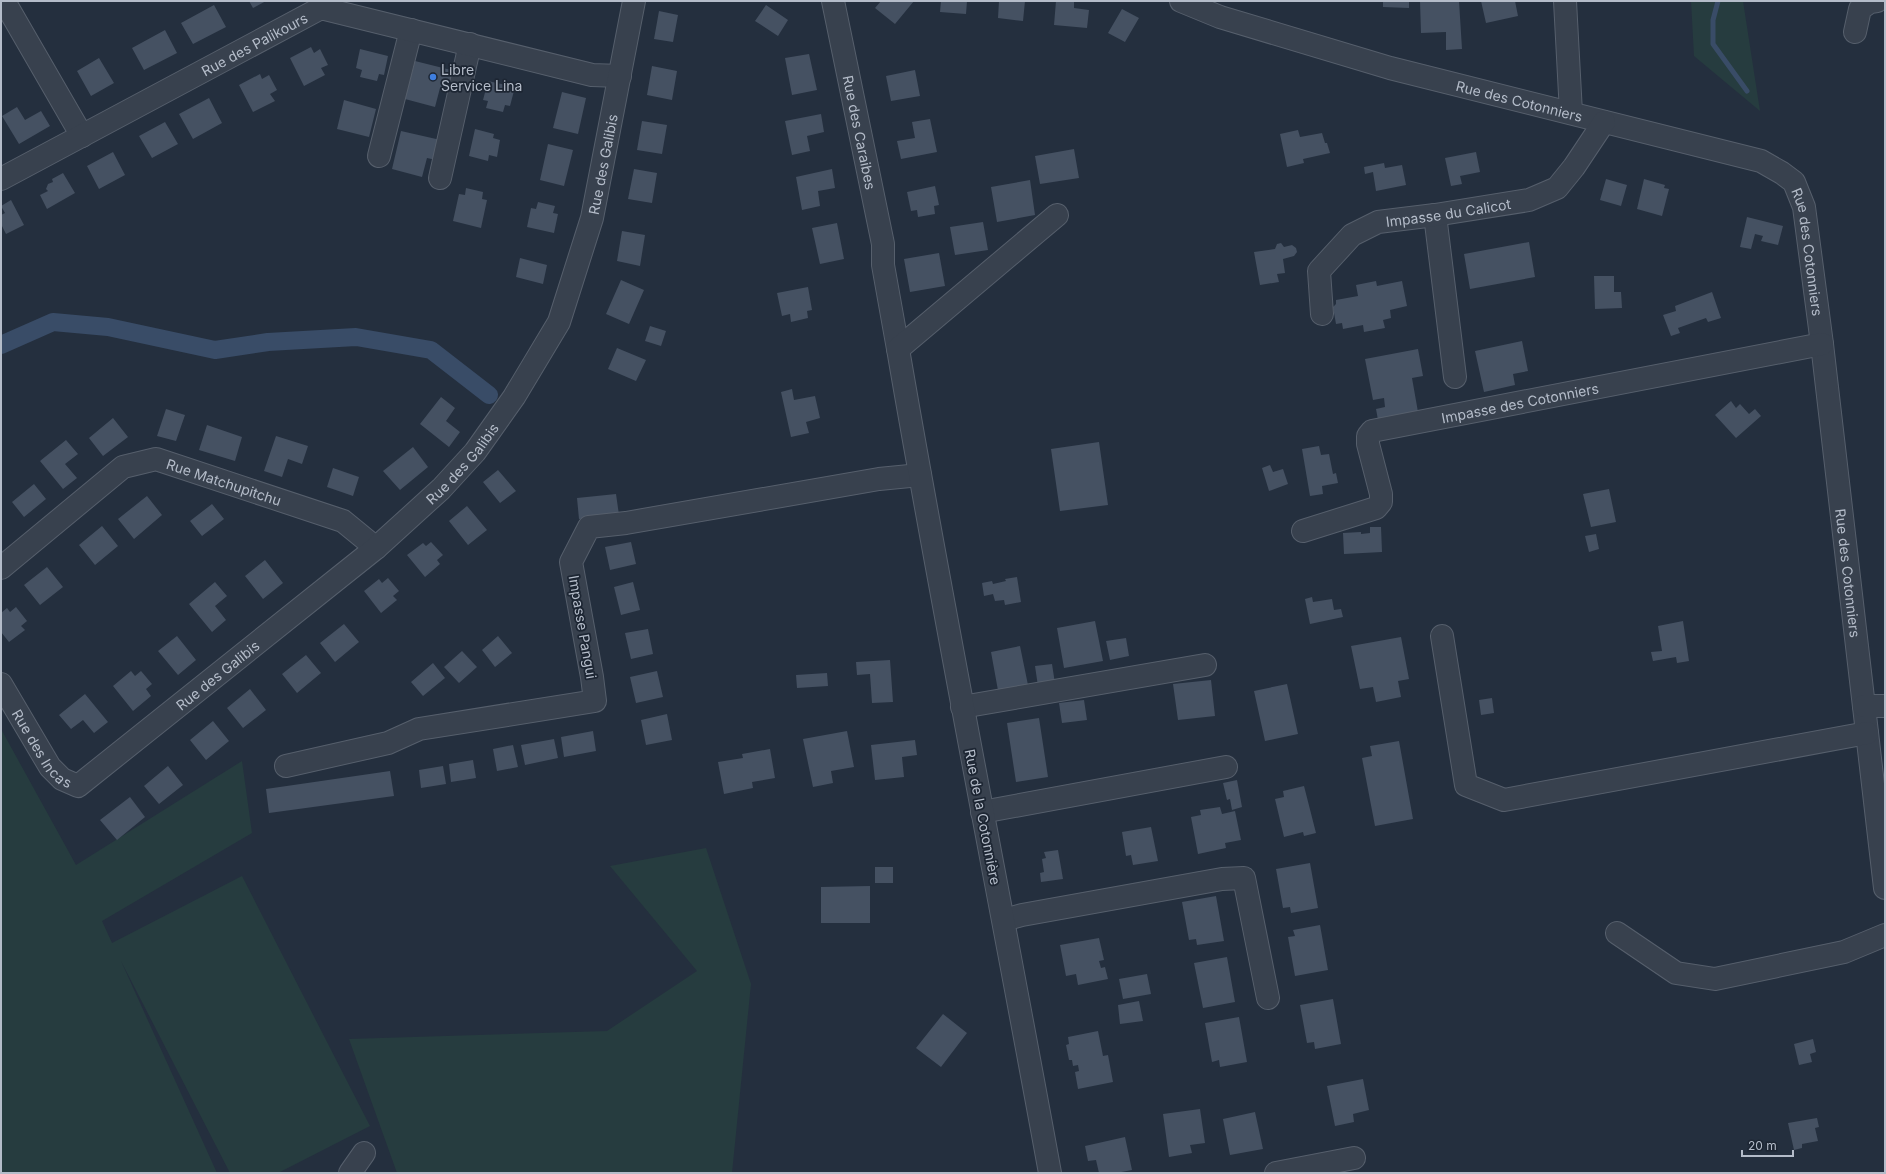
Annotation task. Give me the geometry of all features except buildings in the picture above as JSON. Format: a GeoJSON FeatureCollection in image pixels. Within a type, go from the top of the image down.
{"type":"FeatureCollection","features":[{"type":"Feature","properties":{"kind":"street"},"geometry":{"type":"LineString","coordinates":[[4,1],[82,136]]}},
{"type":"Feature","properties":{"kind":"street","name":"Rue des Galibis"},"geometry":{"type":"LineString","coordinates":[[78,786],[376,548],[442,489],[475,452],[514,397],[559,322],[592,218],[634,1]]}},
{"type":"Feature","properties":{"kind":"street","name":"Rue des Caraibes"},"geometry":{"type":"LineString","coordinates":[[833,1],[883,244],[883,265],[898,349]]}},
{"type":"Feature","properties":{"kind":"street","name":"Rue des Cotonniers"},"geometry":{"type":"LineString","coordinates":[[1181,1],[1220,17],[1390,68],[1761,161],[1794,182],[1804,207],[1822,344],[1874,706],[1867,733],[1885,888]]}},
{"type":"Feature","properties":{"kind":"street"},"geometry":{"type":"LineString","coordinates":[[1565,1],[1571,113]]}},
{"type":"Feature","properties":{"kind":"street"},"geometry":{"type":"LineString","coordinates":[[1855,32],[1860,9],[1870,2],[1877,1]]}},
{"type":"Feature","properties":{"kind":"street","name":"Rue des Palikours"},"geometry":{"type":"LineString","coordinates":[[1,180],[322,4],[411,30],[592,74],[620,76]]}},
{"type":"Feature","properties":{"kind":"street"},"geometry":{"type":"LineString","coordinates":[[379,156],[411,30]]}},
{"type":"Feature","properties":{"kind":"street"},"geometry":{"type":"LineString","coordinates":[[440,178],[470,44]]}},
{"type":"Feature","properties":{"kind":"street","name":"Impasse du Calicot"},"geometry":{"type":"LineString","coordinates":[[1322,314],[1319,271],[1352,235],[1378,222],[1435,215],[1529,200],[1558,188],[1604,122]]}},
{"type":"Feature","properties":{"kind":"street"},"geometry":{"type":"LineString","coordinates":[[898,349],[1057,215]]}},
{"type":"Feature","properties":{"kind":"street"},"geometry":{"type":"LineString","coordinates":[[1435,215],[1455,377]]}},
{"type":"Feature","properties":{"kind":"street","name":"Impasse des Cotonniers"},"geometry":{"type":"LineString","coordinates":[[1303,531],[1376,508],[1381,502],[1381,494],[1368,444],[1368,436],[1372,431],[1822,344]]}},
{"type":"Feature","properties":{"kind":"street","name":"Rue de la Cotonnière"},"geometry":{"type":"LineString","coordinates":[[898,349],[918,468],[962,707],[1004,920],[1050,1173]]}},
{"type":"Feature","properties":{"kind":"street","name":"Rue Matchupitchu"},"geometry":{"type":"LineString","coordinates":[[1,568],[123,467],[156,459],[343,521],[376,548]]}},
{"type":"Feature","properties":{"kind":"street","name":"Impasse Pangui"},"geometry":{"type":"LineString","coordinates":[[286,766],[388,744],[419,729],[595,701],[571,562],[589,527],[626,523],[879,479],[918,468]]}},
{"type":"Feature","properties":{"kind":"street"},"geometry":{"type":"LineString","coordinates":[[1442,636],[1466,785],[1504,800],[1867,733]]}},
{"type":"Feature","properties":{"kind":"street"},"geometry":{"type":"LineString","coordinates":[[962,707],[1205,665]]}},
{"type":"Feature","properties":{"kind":"street","name":"Rue des Incas"},"geometry":{"type":"LineString","coordinates":[[1,684],[50,768],[62,779],[78,786]]}},
{"type":"Feature","properties":{"kind":"street"},"geometry":{"type":"LineString","coordinates":[[982,812],[1226,767]]}},
{"type":"Feature","properties":{"kind":"street"},"geometry":{"type":"LineString","coordinates":[[1004,920],[1022,915],[1222,879],[1244,878],[1268,998]]}},
{"type":"Feature","properties":{"kind":"street"},"geometry":{"type":"LineString","coordinates":[[1617,933],[1676,973],[1715,979],[1844,952],[1885,935]]}},
{"type":"Feature","properties":{"kind":"street"},"geometry":{"type":"LineString","coordinates":[[350,1173],[364,1153]]}},
{"type":"Feature","properties":{"kind":"street"},"geometry":{"type":"LineString","coordinates":[[1276,1173],[1354,1158]]}},
{"type":"Feature","properties":{"kind":"green space"},"geometry":{"type":"Polygon","coordinates":[[[1691,1],[1743,1],[1760,111],[1694,56],[1691,1]]]}},
{"type":"Feature","properties":{"kind":"green space"},"geometry":{"type":"Polygon","coordinates":[[[1,729],[76,865],[242,761],[252,833],[102,921],[112,943],[242,876],[370,1126],[278,1173],[230,1173],[121,961],[217,1173],[1,1173],[1,729]]]}},
{"type":"Feature","properties":{"kind":"green space"},"geometry":{"type":"Polygon","coordinates":[[[706,848],[751,984],[732,1173],[397,1173],[349,1039],[607,1031],[697,971],[610,866],[706,848]]]}},
{"type":"Feature","properties":{"kind":"waterway"},"geometry":{"type":"LineString","coordinates":[[1718,1],[1713,20],[1713,44],[1747,91]]}},
{"type":"Feature","properties":{"kind":"waterway"},"geometry":{"type":"LineString","coordinates":[[1,345],[53,322],[108,327],[215,350],[268,342],[356,337],[431,350],[489,395]]}},
{"type":"Feature","properties":{"kind":"place","name":"Libre Service Lina"},"geometry":{"type":"Point","coordinates":[433,77]}}]}
